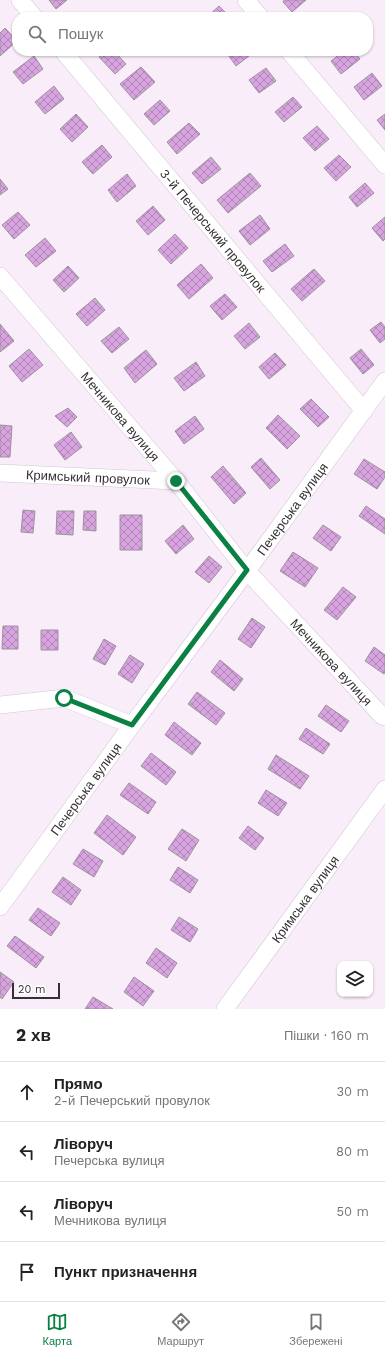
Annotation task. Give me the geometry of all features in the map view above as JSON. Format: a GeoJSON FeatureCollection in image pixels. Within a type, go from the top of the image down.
{"type":"FeatureCollection","features":[{"type":"Feature","properties":{"kind":"street"},"geometry":{"type":"LineString","coordinates":[[20,0],[30,12]]}},
{"type":"Feature","properties":{"kind":"street"},"geometry":{"type":"LineString","coordinates":[[246,0],[256,12]]}},
{"type":"Feature","properties":{"kind":"street","name":"3-й Печерський провулок"},"geometry":{"type":"LineString","coordinates":[[67,56],[364,411]]}},
{"type":"Feature","properties":{"kind":"street"},"geometry":{"type":"LineString","coordinates":[[293,56],[385,165]]}},
{"type":"Feature","properties":{"kind":"street","name":"Мечникова вулиця"},"geometry":{"type":"LineString","coordinates":[[0,276],[176,481],[247,570],[385,718]]}},
{"type":"Feature","properties":{"kind":"street","name":"Печерська вулиця"},"geometry":{"type":"LineString","coordinates":[[0,907],[385,381]]}},
{"type":"Feature","properties":{"kind":"street","name":"Кримський провулок"},"geometry":{"type":"LineString","coordinates":[[0,474],[176,481]]}},
{"type":"Feature","properties":{"kind":"street"},"geometry":{"type":"LineString","coordinates":[[0,705],[64,698],[132,725]]}},
{"type":"Feature","properties":{"kind":"street","name":"Кримська вулиця"},"geometry":{"type":"LineString","coordinates":[[225,1009],[385,789]]}},
{"type":"Feature","properties":{"kind":"building"},"geometry":{"type":"Polygon","coordinates":[[[49,0],[67,0],[56,9],[49,0]]]}},
{"type":"Feature","properties":{"kind":"building"},"geometry":{"type":"Polygon","coordinates":[[[284,0],[306,0],[292,12],[283,2],[284,0]]]}},
{"type":"Feature","properties":{"kind":"building"},"geometry":{"type":"Polygon","coordinates":[[[219,6],[225,12],[212,12],[219,6]]]}},
{"type":"Feature","properties":{"kind":"building"},"geometry":{"type":"Polygon","coordinates":[[[5,28],[12,36],[12,45],[0,56],[0,33],[5,28]]]}},
{"type":"Feature","properties":{"kind":"building"},"geometry":{"type":"Polygon","coordinates":[[[34,56],[43,69],[23,84],[13,72],[34,56]]]}},
{"type":"Feature","properties":{"kind":"building"},"geometry":{"type":"Polygon","coordinates":[[[119,56],[126,64],[115,74],[99,57],[119,56]]]}},
{"type":"Feature","properties":{"kind":"building"},"geometry":{"type":"Polygon","coordinates":[[[229,56],[249,56],[236,66],[229,56]]]}},
{"type":"Feature","properties":{"kind":"building"},"geometry":{"type":"Polygon","coordinates":[[[338,56],[358,56],[360,59],[341,74],[331,61],[338,56]]]}},
{"type":"Feature","properties":{"kind":"building"},"geometry":{"type":"Polygon","coordinates":[[[141,67],[155,82],[134,100],[120,84],[141,67]]]}},
{"type":"Feature","properties":{"kind":"building"},"geometry":{"type":"Polygon","coordinates":[[[266,68],[276,81],[259,93],[249,80],[266,68]]]}},
{"type":"Feature","properties":{"kind":"building"},"geometry":{"type":"Polygon","coordinates":[[[372,73],[382,86],[364,100],[354,87],[372,73]]]}},
{"type":"Feature","properties":{"kind":"building"},"geometry":{"type":"Polygon","coordinates":[[[54,86],[64,99],[45,114],[35,102],[54,86]]]}},
{"type":"Feature","properties":{"kind":"building"},"geometry":{"type":"Polygon","coordinates":[[[293,97],[302,107],[284,122],[275,112],[293,97]]]}},
{"type":"Feature","properties":{"kind":"building"},"geometry":{"type":"Polygon","coordinates":[[[160,100],[170,111],[154,125],[144,114],[160,100]]]}},
{"type":"Feature","properties":{"kind":"building"},"geometry":{"type":"Polygon","coordinates":[[[76,114],[88,127],[72,142],[60,129],[76,114]]]}},
{"type":"Feature","properties":{"kind":"building"},"geometry":{"type":"Polygon","coordinates":[[[385,114],[385,130],[377,120],[385,114]]]}},
{"type":"Feature","properties":{"kind":"building"},"geometry":{"type":"Polygon","coordinates":[[[189,123],[200,134],[177,154],[167,142],[189,123]]]}},
{"type":"Feature","properties":{"kind":"building"},"geometry":{"type":"Polygon","coordinates":[[[317,126],[329,139],[315,151],[303,138],[317,126]]]}},
{"type":"Feature","properties":{"kind":"building"},"geometry":{"type":"Polygon","coordinates":[[[102,145],[112,157],[93,174],[82,162],[102,145]]]}},
{"type":"Feature","properties":{"kind":"building"},"geometry":{"type":"Polygon","coordinates":[[[339,155],[351,167],[336,181],[324,168],[339,155]]]}},
{"type":"Feature","properties":{"kind":"building"},"geometry":{"type":"Polygon","coordinates":[[[211,157],[221,169],[202,184],[192,173],[211,157]]]}},
{"type":"Feature","properties":{"kind":"building"},"geometry":{"type":"Polygon","coordinates":[[[250,173],[261,186],[228,213],[217,200],[250,173]]]}},
{"type":"Feature","properties":{"kind":"building"},"geometry":{"type":"Polygon","coordinates":[[[127,174],[136,186],[117,202],[108,190],[127,174]]]}},
{"type":"Feature","properties":{"kind":"building"},"geometry":{"type":"Polygon","coordinates":[[[0,179],[8,189],[0,195],[0,179]]]}},
{"type":"Feature","properties":{"kind":"building"},"geometry":{"type":"Polygon","coordinates":[[[365,183],[374,193],[357,207],[349,197],[365,183]]]}},
{"type":"Feature","properties":{"kind":"building"},"geometry":{"type":"Polygon","coordinates":[[[153,206],[165,220],[148,235],[136,221],[153,206]]]}},
{"type":"Feature","properties":{"kind":"building"},"geometry":{"type":"Polygon","coordinates":[[[18,212],[30,225],[14,239],[2,225],[18,212]]]}},
{"type":"Feature","properties":{"kind":"building"},"geometry":{"type":"Polygon","coordinates":[[[260,215],[270,229],[250,245],[239,231],[260,215]]]}},
{"type":"Feature","properties":{"kind":"building"},"geometry":{"type":"Polygon","coordinates":[[[385,217],[385,239],[383,241],[372,228],[385,217]]]}},
{"type":"Feature","properties":{"kind":"building"},"geometry":{"type":"Polygon","coordinates":[[[175,234],[188,248],[171,264],[158,250],[175,234]]]}},
{"type":"Feature","properties":{"kind":"building"},"geometry":{"type":"Polygon","coordinates":[[[45,238],[56,251],[36,267],[25,255],[45,238]]]}},
{"type":"Feature","properties":{"kind":"building"},"geometry":{"type":"Polygon","coordinates":[[[285,244],[294,256],[272,272],[263,261],[285,244]]]}},
{"type":"Feature","properties":{"kind":"building"},"geometry":{"type":"Polygon","coordinates":[[[201,264],[213,278],[189,299],[177,285],[201,264]]]}},
{"type":"Feature","properties":{"kind":"building"},"geometry":{"type":"Polygon","coordinates":[[[68,266],[79,278],[64,292],[53,280],[68,266]]]}},
{"type":"Feature","properties":{"kind":"building"},"geometry":{"type":"Polygon","coordinates":[[[314,269],[325,281],[302,301],[291,289],[314,269]]]}},
{"type":"Feature","properties":{"kind":"building"},"geometry":{"type":"Polygon","coordinates":[[[225,294],[237,307],[222,320],[210,306],[225,294]]]}},
{"type":"Feature","properties":{"kind":"building"},"geometry":{"type":"Polygon","coordinates":[[[95,298],[105,310],[87,326],[76,314],[95,298]]]}},
{"type":"Feature","properties":{"kind":"building"},"geometry":{"type":"Polygon","coordinates":[[[381,322],[385,327],[385,339],[380,343],[370,330],[381,322]]]}},
{"type":"Feature","properties":{"kind":"building"},"geometry":{"type":"Polygon","coordinates":[[[249,323],[260,337],[245,349],[234,336],[249,323]]]}},
{"type":"Feature","properties":{"kind":"building"},"geometry":{"type":"Polygon","coordinates":[[[0,324],[14,341],[0,352],[0,324]]]}},
{"type":"Feature","properties":{"kind":"building"},"geometry":{"type":"Polygon","coordinates":[[[119,327],[129,339],[112,353],[101,341],[119,327]]]}},
{"type":"Feature","properties":{"kind":"building"},"geometry":{"type":"Polygon","coordinates":[[[29,349],[43,365],[22,382],[9,366],[29,349]]]}},
{"type":"Feature","properties":{"kind":"building"},"geometry":{"type":"Polygon","coordinates":[[[361,349],[374,365],[363,374],[350,358],[361,349]]]}},
{"type":"Feature","properties":{"kind":"building"},"geometry":{"type":"Polygon","coordinates":[[[146,350],[157,364],[135,383],[124,368],[146,350]]]}},
{"type":"Feature","properties":{"kind":"building"},"geometry":{"type":"Polygon","coordinates":[[[275,353],[286,365],[269,379],[259,367],[275,353]]]}},
{"type":"Feature","properties":{"kind":"building"},"geometry":{"type":"Polygon","coordinates":[[[196,362],[205,376],[184,391],[174,378],[196,362]]]}},
{"type":"Feature","properties":{"kind":"building"},"geometry":{"type":"Polygon","coordinates":[[[311,399],[329,417],[318,427],[300,409],[311,399]]]}},
{"type":"Feature","properties":{"kind":"building"},"geometry":{"type":"Polygon","coordinates":[[[68,408],[77,417],[67,427],[55,416],[68,408]]]}},
{"type":"Feature","properties":{"kind":"building"},"geometry":{"type":"Polygon","coordinates":[[[278,415],[300,436],[287,449],[266,428],[278,415]]]}},
{"type":"Feature","properties":{"kind":"building"},"geometry":{"type":"Polygon","coordinates":[[[195,416],[204,429],[184,444],[175,431],[195,416]]]}},
{"type":"Feature","properties":{"kind":"building"},"geometry":{"type":"Polygon","coordinates":[[[0,425],[12,426],[10,457],[0,457],[0,425]]]}},
{"type":"Feature","properties":{"kind":"building"},"geometry":{"type":"Polygon","coordinates":[[[71,432],[82,447],[65,460],[54,445],[71,432]]]}},
{"type":"Feature","properties":{"kind":"building"},"geometry":{"type":"Polygon","coordinates":[[[261,458],[280,480],[270,489],[251,467],[261,458]]]}},
{"type":"Feature","properties":{"kind":"building"},"geometry":{"type":"Polygon","coordinates":[[[364,459],[385,472],[385,477],[377,489],[354,474],[364,459]]]}},
{"type":"Feature","properties":{"kind":"building"},"geometry":{"type":"Polygon","coordinates":[[[223,466],[246,493],[234,504],[211,477],[223,466]]]}},
{"type":"Feature","properties":{"kind":"building"},"geometry":{"type":"Polygon","coordinates":[[[366,506],[385,519],[385,534],[359,516],[366,506]]]}},
{"type":"Feature","properties":{"kind":"building"},"geometry":{"type":"Polygon","coordinates":[[[23,510],[35,511],[33,533],[21,532],[23,510]]]}},
{"type":"Feature","properties":{"kind":"building"},"geometry":{"type":"Polygon","coordinates":[[[57,511],[74,511],[73,535],[56,534],[57,511]]]}},
{"type":"Feature","properties":{"kind":"building"},"geometry":{"type":"Polygon","coordinates":[[[84,511],[96,511],[96,531],[83,530],[84,511]]]}},
{"type":"Feature","properties":{"kind":"building"},"geometry":{"type":"Polygon","coordinates":[[[120,515],[142,515],[142,550],[120,550],[120,515]]]}},
{"type":"Feature","properties":{"kind":"building"},"geometry":{"type":"Polygon","coordinates":[[[183,525],[194,539],[176,554],[165,541],[183,525]]]}},
{"type":"Feature","properties":{"kind":"building"},"geometry":{"type":"Polygon","coordinates":[[[323,525],[341,537],[331,551],[313,538],[323,525]]]}},
{"type":"Feature","properties":{"kind":"building"},"geometry":{"type":"Polygon","coordinates":[[[293,552],[318,568],[305,587],[280,571],[293,552]]]}},
{"type":"Feature","properties":{"kind":"building"},"geometry":{"type":"Polygon","coordinates":[[[209,556],[222,567],[209,583],[195,572],[209,556]]]}},
{"type":"Feature","properties":{"kind":"building"},"geometry":{"type":"Polygon","coordinates":[[[343,587],[356,597],[337,620],[324,610],[343,587]]]}},
{"type":"Feature","properties":{"kind":"building"},"geometry":{"type":"Polygon","coordinates":[[[252,618],[265,627],[251,648],[238,639],[252,618]]]}},
{"type":"Feature","properties":{"kind":"building"},"geometry":{"type":"Polygon","coordinates":[[[3,626],[18,626],[18,649],[2,649],[3,626]]]}},
{"type":"Feature","properties":{"kind":"building"},"geometry":{"type":"Polygon","coordinates":[[[41,630],[58,630],[58,650],[41,650],[41,630]]]}},
{"type":"Feature","properties":{"kind":"building"},"geometry":{"type":"Polygon","coordinates":[[[104,639],[116,646],[105,665],[93,659],[104,639]]]}},
{"type":"Feature","properties":{"kind":"building"},"geometry":{"type":"Polygon","coordinates":[[[374,647],[385,655],[384,674],[365,661],[374,647]]]}},
{"type":"Feature","properties":{"kind":"building"},"geometry":{"type":"Polygon","coordinates":[[[130,655],[144,664],[132,683],[118,674],[130,655]]]}},
{"type":"Feature","properties":{"kind":"building"},"geometry":{"type":"Polygon","coordinates":[[[220,660],[243,679],[234,691],[211,672],[220,660]]]}},
{"type":"Feature","properties":{"kind":"building"},"geometry":{"type":"Polygon","coordinates":[[[197,692],[225,713],[216,725],[188,704],[197,692]]]}},
{"type":"Feature","properties":{"kind":"building"},"geometry":{"type":"Polygon","coordinates":[[[326,705],[349,721],[341,732],[318,716],[326,705]]]}},
{"type":"Feature","properties":{"kind":"building"},"geometry":{"type":"Polygon","coordinates":[[[174,722],[201,743],[192,755],[165,735],[174,722]]]}},
{"type":"Feature","properties":{"kind":"building"},"geometry":{"type":"Polygon","coordinates":[[[306,728],[330,744],[323,754],[299,739],[306,728]]]}},
{"type":"Feature","properties":{"kind":"building"},"geometry":{"type":"Polygon","coordinates":[[[151,753],[176,772],[166,785],[141,766],[151,753]]]}},
{"type":"Feature","properties":{"kind":"building"},"geometry":{"type":"Polygon","coordinates":[[[276,755],[309,776],[300,789],[268,769],[276,755]]]}},
{"type":"Feature","properties":{"kind":"building"},"geometry":{"type":"Polygon","coordinates":[[[129,783],[156,802],[148,814],[120,795],[129,783]]]}},
{"type":"Feature","properties":{"kind":"building"},"geometry":{"type":"Polygon","coordinates":[[[266,790],[287,803],[278,816],[258,803],[266,790]]]}},
{"type":"Feature","properties":{"kind":"building"},"geometry":{"type":"Polygon","coordinates":[[[107,815],[136,837],[123,855],[94,833],[107,815]]]}},
{"type":"Feature","properties":{"kind":"building"},"geometry":{"type":"Polygon","coordinates":[[[248,826],[264,838],[255,850],[239,838],[248,826]]]}},
{"type":"Feature","properties":{"kind":"building"},"geometry":{"type":"Polygon","coordinates":[[[182,829],[199,840],[186,861],[168,849],[182,829]]]}},
{"type":"Feature","properties":{"kind":"building"},"geometry":{"type":"Polygon","coordinates":[[[83,849],[103,861],[94,877],[73,864],[83,849]]]}},
{"type":"Feature","properties":{"kind":"building"},"geometry":{"type":"Polygon","coordinates":[[[178,867],[198,880],[190,893],[170,880],[178,867]]]}},
{"type":"Feature","properties":{"kind":"building"},"geometry":{"type":"Polygon","coordinates":[[[63,877],[81,890],[71,905],[52,892],[63,877]]]}},
{"type":"Feature","properties":{"kind":"building"},"geometry":{"type":"Polygon","coordinates":[[[38,908],[60,923],[51,936],[29,920],[38,908]]]}},
{"type":"Feature","properties":{"kind":"building"},"geometry":{"type":"Polygon","coordinates":[[[179,917],[198,929],[190,942],[171,930],[179,917]]]}},
{"type":"Feature","properties":{"kind":"building"},"geometry":{"type":"Polygon","coordinates":[[[15,936],[44,957],[36,968],[7,946],[15,936]]]}},
{"type":"Feature","properties":{"kind":"building"},"geometry":{"type":"Polygon","coordinates":[[[156,948],[177,963],[167,978],[146,963],[156,948]]]}},
{"type":"Feature","properties":{"kind":"building"},"geometry":{"type":"Polygon","coordinates":[[[0,972],[14,982],[2,999],[0,997],[0,972]]]}},
{"type":"Feature","properties":{"kind":"building"},"geometry":{"type":"Polygon","coordinates":[[[134,977],[154,991],[143,1006],[124,992],[134,977]]]}},
{"type":"Feature","properties":{"kind":"building"},"geometry":{"type":"Polygon","coordinates":[[[93,997],[113,1009],[85,1009],[93,997]]]}},
{"type":"Feature","properties":{"kind":"route"},"geometry":{"type":"LineString","coordinates":[[64,698],[132,725],[247,570],[176,481]]}}]}
